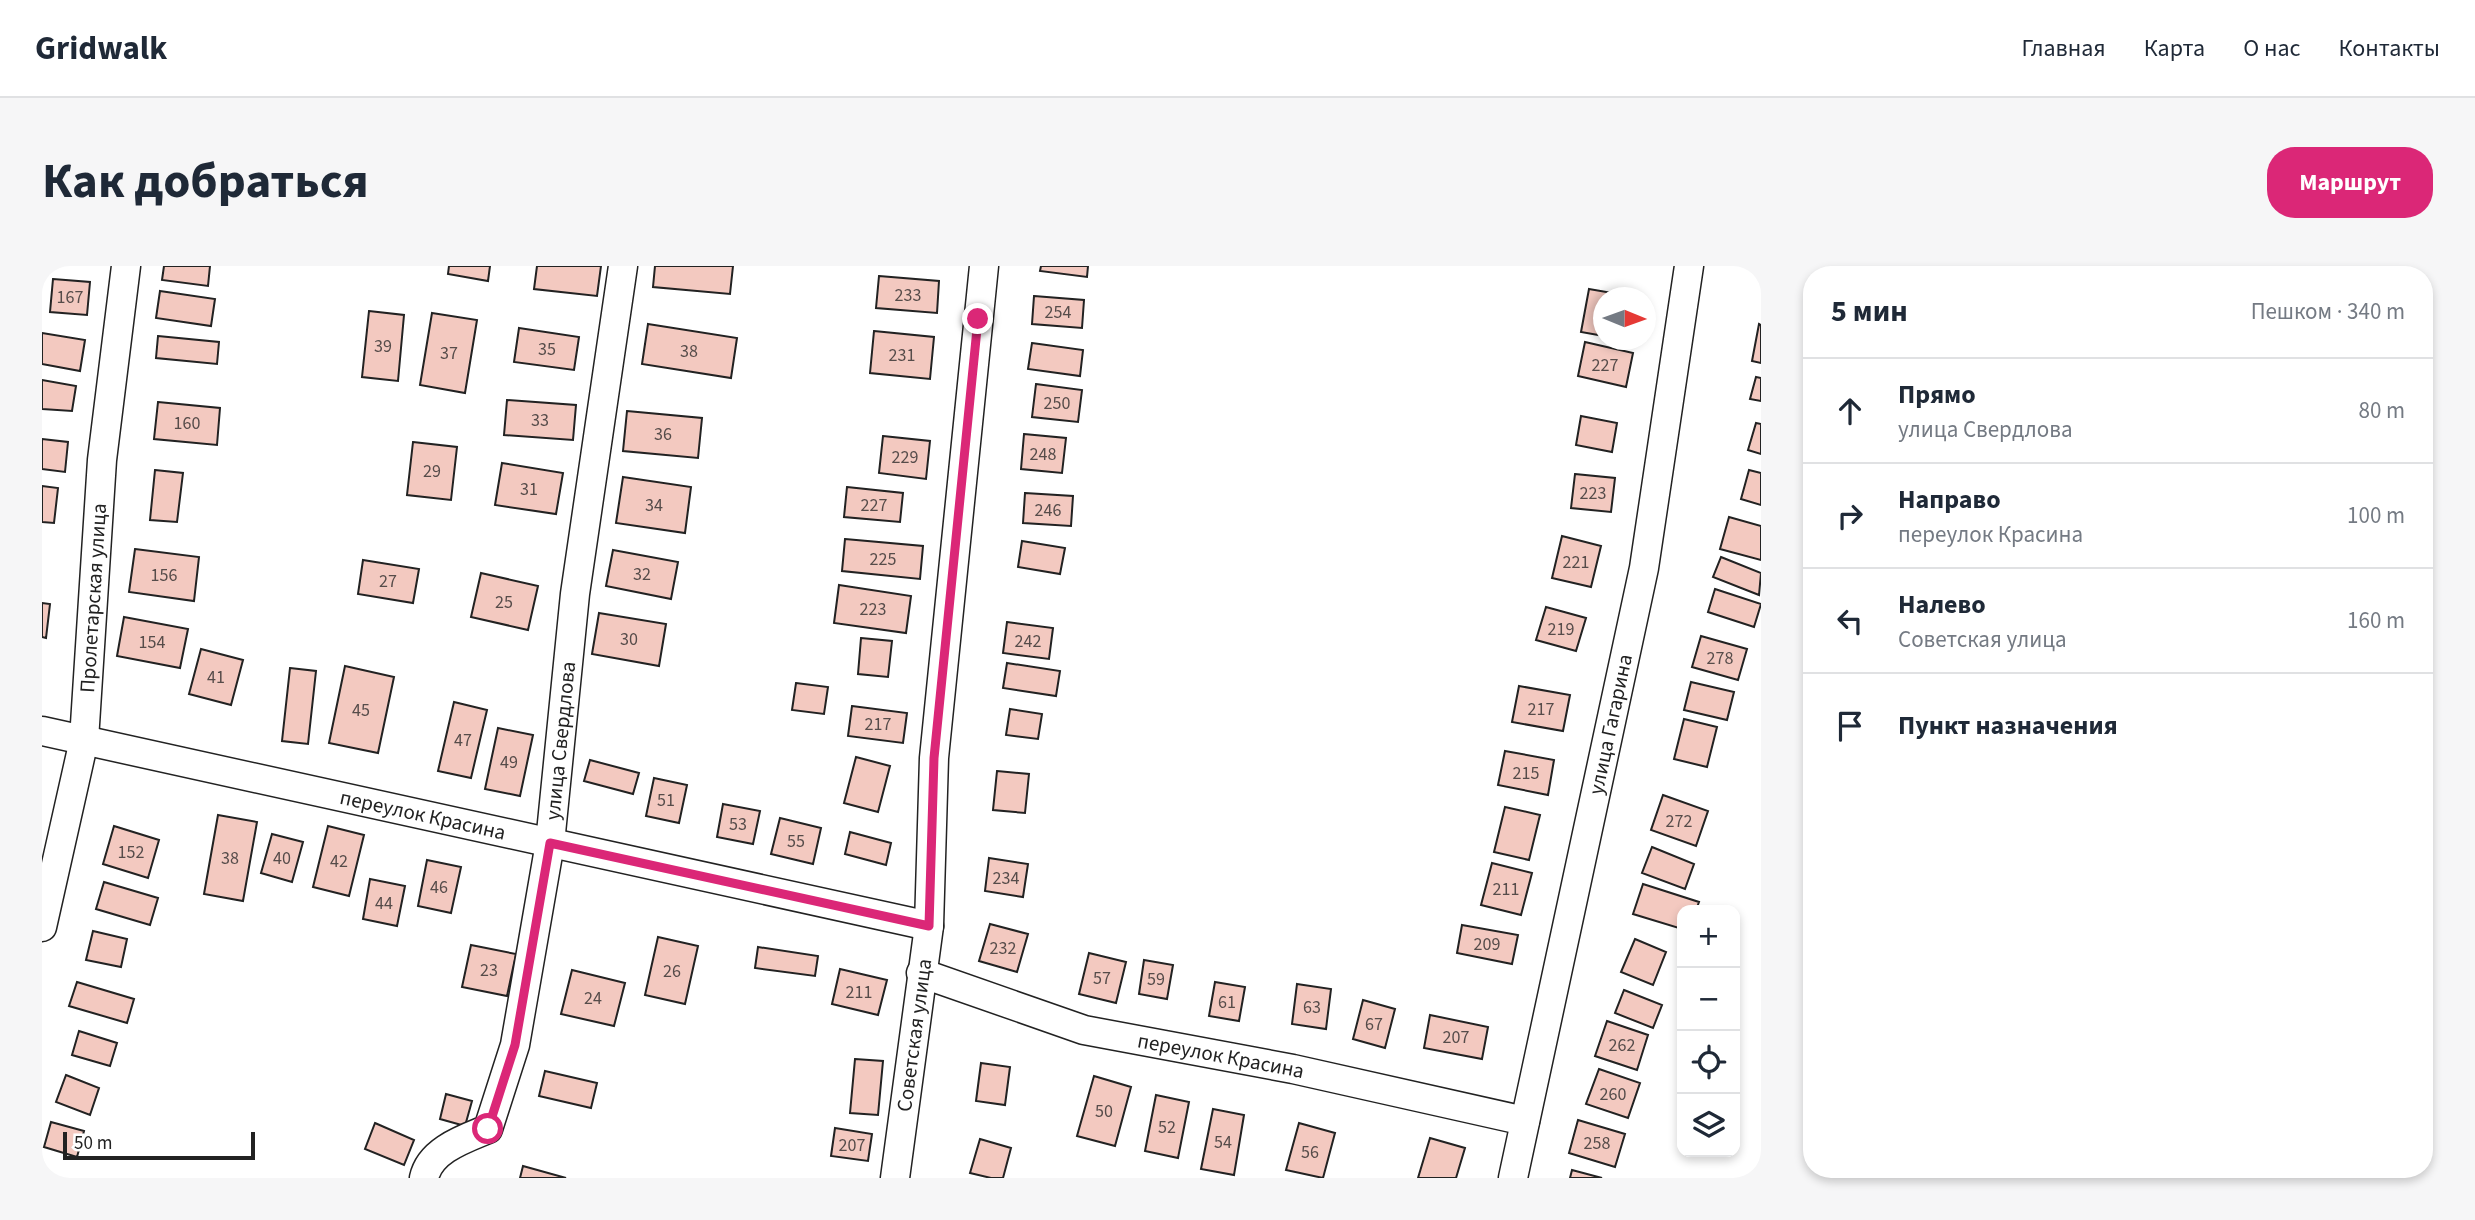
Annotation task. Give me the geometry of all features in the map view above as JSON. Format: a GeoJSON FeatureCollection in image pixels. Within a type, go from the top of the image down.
{"type":"FeatureCollection","features":[{"type":"Feature","properties":{"kind":"street","name":"Пролетарская улица"},"geometry":{"type":"LineString","coordinates":[[42,927],[84,740],[102,460],[126,266]]}},
{"type":"Feature","properties":{"kind":"street","name":"улица Свердлова"},"geometry":{"type":"LineString","coordinates":[[424,1178],[426,1168],[450,1145],[488,1129],[515,1045],[550,843],[575,594],[623,266]]}},
{"type":"Feature","properties":{"kind":"street","name":"Советская улица"},"geometry":{"type":"LineString","coordinates":[[895,1178],[929,926],[934,758],[984,266]]}},
{"type":"Feature","properties":{"kind":"street","name":"улица Гагарина"},"geometry":{"type":"LineString","coordinates":[[1513,1178],[1644,568],[1689,266]]}},
{"type":"Feature","properties":{"kind":"street","name":"переулок Красина"},"geometry":{"type":"LineString","coordinates":[[42,731],[929,926]]}},
{"type":"Feature","properties":{"kind":"street","name":"переулок Красина"},"geometry":{"type":"LineString","coordinates":[[921,973],[1084,1030],[1293,1069],[1525,1121]]}},
{"type":"Feature","properties":{"kind":"building"},"geometry":{"type":"Polygon","coordinates":[[[164,266],[210,266],[208,286],[162,280],[164,266]]]}},
{"type":"Feature","properties":{"kind":"building"},"geometry":{"type":"Polygon","coordinates":[[[449,266],[490,266],[488,281],[448,274],[449,266]]]}},
{"type":"Feature","properties":{"kind":"building"},"geometry":{"type":"Polygon","coordinates":[[[537,266],[601,266],[597,296],[534,289],[537,266]]]}},
{"type":"Feature","properties":{"kind":"building"},"geometry":{"type":"Polygon","coordinates":[[[655,266],[733,266],[730,294],[653,287],[655,266]]]}},
{"type":"Feature","properties":{"kind":"building"},"geometry":{"type":"Polygon","coordinates":[[[1041,266],[1088,266],[1087,277],[1040,271],[1041,266]]]}},
{"type":"Feature","properties":{"kind":"building"},"geometry":{"type":"Polygon","coordinates":[[[879,276],[939,281],[937,313],[876,308],[879,276]]]}},
{"type":"Feature","properties":{"kind":"building"},"geometry":{"type":"Polygon","coordinates":[[[53,279],[90,282],[87,315],[50,312],[53,279]]]}},
{"type":"Feature","properties":{"kind":"building"},"geometry":{"type":"Polygon","coordinates":[[[1589,289],[1593,290],[1593,334],[1581,332],[1589,289]]]}},
{"type":"Feature","properties":{"kind":"building"},"geometry":{"type":"Polygon","coordinates":[[[160,291],[215,299],[211,326],[156,318],[160,291]]]}},
{"type":"Feature","properties":{"kind":"building"},"geometry":{"type":"Polygon","coordinates":[[[1034,296],[1084,300],[1082,328],[1032,324],[1034,296]]]}},
{"type":"Feature","properties":{"kind":"building"},"geometry":{"type":"Polygon","coordinates":[[[369,311],[404,315],[398,381],[362,377],[369,311]]]}},
{"type":"Feature","properties":{"kind":"building"},"geometry":{"type":"Polygon","coordinates":[[[432,313],[477,320],[465,393],[420,385],[432,313]]]}},
{"type":"Feature","properties":{"kind":"building"},"geometry":{"type":"Polygon","coordinates":[[[648,324],[737,338],[731,378],[642,364],[648,324]]]}},
{"type":"Feature","properties":{"kind":"building"},"geometry":{"type":"Polygon","coordinates":[[[1759,324],[1761,325],[1761,363],[1752,361],[1759,324]]]}},
{"type":"Feature","properties":{"kind":"building"},"geometry":{"type":"Polygon","coordinates":[[[519,328],[579,337],[574,370],[514,362],[519,328]]]}},
{"type":"Feature","properties":{"kind":"building"},"geometry":{"type":"Polygon","coordinates":[[[874,331],[934,337],[930,379],[870,373],[874,331]]]}},
{"type":"Feature","properties":{"kind":"building"},"geometry":{"type":"Polygon","coordinates":[[[42,333],[85,340],[80,371],[42,364],[42,333]]]}},
{"type":"Feature","properties":{"kind":"building"},"geometry":{"type":"Polygon","coordinates":[[[158,336],[219,342],[217,364],[156,358],[158,336]]]}},
{"type":"Feature","properties":{"kind":"building"},"geometry":{"type":"Polygon","coordinates":[[[1585,342],[1593,344],[1593,350],[1633,353],[1626,387],[1578,376],[1585,342]]]}},
{"type":"Feature","properties":{"kind":"building"},"geometry":{"type":"Polygon","coordinates":[[[1032,343],[1083,350],[1080,376],[1028,369],[1032,343]]]}},
{"type":"Feature","properties":{"kind":"building"},"geometry":{"type":"Polygon","coordinates":[[[1756,377],[1761,378],[1761,401],[1750,399],[1756,377]]]}},
{"type":"Feature","properties":{"kind":"building"},"geometry":{"type":"Polygon","coordinates":[[[42,380],[76,386],[72,411],[42,409],[42,380]]]}},
{"type":"Feature","properties":{"kind":"building"},"geometry":{"type":"Polygon","coordinates":[[[1036,384],[1082,390],[1078,422],[1032,417],[1036,384]]]}},
{"type":"Feature","properties":{"kind":"building"},"geometry":{"type":"Polygon","coordinates":[[[507,400],[576,405],[573,440],[504,435],[507,400]]]}},
{"type":"Feature","properties":{"kind":"building"},"geometry":{"type":"Polygon","coordinates":[[[158,402],[220,408],[217,445],[154,439],[158,402]]]}},
{"type":"Feature","properties":{"kind":"building"},"geometry":{"type":"Polygon","coordinates":[[[627,411],[702,418],[698,458],[623,451],[627,411]]]}},
{"type":"Feature","properties":{"kind":"building"},"geometry":{"type":"Polygon","coordinates":[[[1581,416],[1617,423],[1612,452],[1576,445],[1581,416]]]}},
{"type":"Feature","properties":{"kind":"building"},"geometry":{"type":"Polygon","coordinates":[[[1756,423],[1761,424],[1761,454],[1748,450],[1756,423]]]}},
{"type":"Feature","properties":{"kind":"building"},"geometry":{"type":"Polygon","coordinates":[[[1024,434],[1066,438],[1062,473],[1021,469],[1024,434]]]}},
{"type":"Feature","properties":{"kind":"building"},"geometry":{"type":"Polygon","coordinates":[[[883,436],[930,441],[926,479],[879,473],[883,436]]]}},
{"type":"Feature","properties":{"kind":"building"},"geometry":{"type":"Polygon","coordinates":[[[42,439],[68,442],[65,472],[42,469],[42,439]]]}},
{"type":"Feature","properties":{"kind":"building"},"geometry":{"type":"Polygon","coordinates":[[[413,442],[457,447],[451,500],[407,495],[413,442]]]}},
{"type":"Feature","properties":{"kind":"building"},"geometry":{"type":"Polygon","coordinates":[[[502,463],[563,473],[556,514],[495,505],[502,463]]]}},
{"type":"Feature","properties":{"kind":"building"},"geometry":{"type":"Polygon","coordinates":[[[155,470],[183,473],[177,522],[150,520],[155,470]]]}},
{"type":"Feature","properties":{"kind":"building"},"geometry":{"type":"Polygon","coordinates":[[[1749,470],[1761,473],[1761,505],[1741,499],[1749,470]]]}},
{"type":"Feature","properties":{"kind":"building"},"geometry":{"type":"Polygon","coordinates":[[[1575,474],[1615,478],[1611,512],[1571,508],[1575,474]]]}},
{"type":"Feature","properties":{"kind":"building"},"geometry":{"type":"Polygon","coordinates":[[[623,477],[691,487],[685,533],[616,523],[623,477]]]}},
{"type":"Feature","properties":{"kind":"building"},"geometry":{"type":"Polygon","coordinates":[[[42,486],[58,488],[54,523],[42,522],[42,486]]]}},
{"type":"Feature","properties":{"kind":"building"},"geometry":{"type":"Polygon","coordinates":[[[847,487],[903,493],[900,522],[844,517],[847,487]]]}},
{"type":"Feature","properties":{"kind":"building"},"geometry":{"type":"Polygon","coordinates":[[[1025,493],[1073,496],[1071,526],[1023,523],[1025,493]]]}},
{"type":"Feature","properties":{"kind":"building"},"geometry":{"type":"Polygon","coordinates":[[[1729,517],[1761,526],[1761,560],[1720,549],[1729,517]]]}},
{"type":"Feature","properties":{"kind":"building"},"geometry":{"type":"Polygon","coordinates":[[[1562,536],[1601,546],[1591,587],[1552,578],[1562,536]]]}},
{"type":"Feature","properties":{"kind":"building"},"geometry":{"type":"Polygon","coordinates":[[[845,539],[923,546],[920,579],[842,571],[845,539]]]}},
{"type":"Feature","properties":{"kind":"building"},"geometry":{"type":"Polygon","coordinates":[[[1022,541],[1065,548],[1060,574],[1018,567],[1022,541]]]}},
{"type":"Feature","properties":{"kind":"building"},"geometry":{"type":"Polygon","coordinates":[[[135,549],[199,557],[194,601],[129,592],[135,549]]]}},
{"type":"Feature","properties":{"kind":"building"},"geometry":{"type":"Polygon","coordinates":[[[613,550],[678,562],[671,599],[606,586],[613,550]]]}},
{"type":"Feature","properties":{"kind":"building"},"geometry":{"type":"Polygon","coordinates":[[[1721,557],[1761,573],[1759,595],[1713,577],[1721,557]]]}},
{"type":"Feature","properties":{"kind":"building"},"geometry":{"type":"Polygon","coordinates":[[[363,560],[419,569],[413,603],[358,594],[363,560]]]}},
{"type":"Feature","properties":{"kind":"building"},"geometry":{"type":"Polygon","coordinates":[[[481,573],[538,586],[528,630],[471,617],[481,573]]]}},
{"type":"Feature","properties":{"kind":"building"},"geometry":{"type":"Polygon","coordinates":[[[839,585],[911,596],[906,633],[834,623],[839,585]]]}},
{"type":"Feature","properties":{"kind":"building"},"geometry":{"type":"Polygon","coordinates":[[[1715,589],[1761,604],[1754,627],[1708,612],[1715,589]]]}},
{"type":"Feature","properties":{"kind":"building"},"geometry":{"type":"Polygon","coordinates":[[[42,603],[50,604],[46,638],[42,637],[42,603]]]}},
{"type":"Feature","properties":{"kind":"building"},"geometry":{"type":"Polygon","coordinates":[[[1546,607],[1586,618],[1576,651],[1536,640],[1546,607]]]}},
{"type":"Feature","properties":{"kind":"building"},"geometry":{"type":"Polygon","coordinates":[[[599,613],[666,624],[659,666],[592,654],[599,613]]]}},
{"type":"Feature","properties":{"kind":"building"},"geometry":{"type":"Polygon","coordinates":[[[124,617],[188,629],[180,668],[117,656],[124,617]]]}},
{"type":"Feature","properties":{"kind":"building"},"geometry":{"type":"Polygon","coordinates":[[[1007,622],[1053,628],[1049,659],[1003,653],[1007,622]]]}},
{"type":"Feature","properties":{"kind":"building"},"geometry":{"type":"Polygon","coordinates":[[[1701,636],[1747,649],[1738,680],[1692,667],[1701,636]]]}},
{"type":"Feature","properties":{"kind":"building"},"geometry":{"type":"Polygon","coordinates":[[[861,638],[892,641],[888,677],[858,674],[861,638]]]}},
{"type":"Feature","properties":{"kind":"building"},"geometry":{"type":"Polygon","coordinates":[[[201,649],[243,660],[231,705],[189,694],[201,649]]]}},
{"type":"Feature","properties":{"kind":"building"},"geometry":{"type":"Polygon","coordinates":[[[1007,663],[1060,671],[1056,696],[1003,688],[1007,663]]]}},
{"type":"Feature","properties":{"kind":"building"},"geometry":{"type":"Polygon","coordinates":[[[345,666],[394,677],[378,753],[329,743],[345,666]]]}},
{"type":"Feature","properties":{"kind":"building"},"geometry":{"type":"Polygon","coordinates":[[[290,668],[316,671],[308,744],[282,741],[290,668]]]}},
{"type":"Feature","properties":{"kind":"building"},"geometry":{"type":"Polygon","coordinates":[[[1691,682],[1734,692],[1727,720],[1684,710],[1691,682]]]}},
{"type":"Feature","properties":{"kind":"building"},"geometry":{"type":"Polygon","coordinates":[[[796,683],[828,687],[824,714],[792,710],[796,683]]]}},
{"type":"Feature","properties":{"kind":"building"},"geometry":{"type":"Polygon","coordinates":[[[1519,686],[1570,695],[1563,731],[1512,722],[1519,686]]]}},
{"type":"Feature","properties":{"kind":"building"},"geometry":{"type":"Polygon","coordinates":[[[454,702],[487,710],[471,778],[438,771],[454,702]]]}},
{"type":"Feature","properties":{"kind":"building"},"geometry":{"type":"Polygon","coordinates":[[[852,706],[907,713],[903,743],[848,736],[852,706]]]}},
{"type":"Feature","properties":{"kind":"building"},"geometry":{"type":"Polygon","coordinates":[[[1010,709],[1042,714],[1038,739],[1006,735],[1010,709]]]}},
{"type":"Feature","properties":{"kind":"building"},"geometry":{"type":"Polygon","coordinates":[[[1684,719],[1717,727],[1707,767],[1674,759],[1684,719]]]}},
{"type":"Feature","properties":{"kind":"building"},"geometry":{"type":"Polygon","coordinates":[[[498,728],[533,735],[520,796],[485,789],[498,728]]]}},
{"type":"Feature","properties":{"kind":"building"},"geometry":{"type":"Polygon","coordinates":[[[1505,751],[1554,760],[1548,795],[1498,785],[1505,751]]]}},
{"type":"Feature","properties":{"kind":"building"},"geometry":{"type":"Polygon","coordinates":[[[856,757],[890,766],[878,812],[844,803],[856,757]]]}},
{"type":"Feature","properties":{"kind":"building"},"geometry":{"type":"Polygon","coordinates":[[[590,760],[639,773],[633,794],[584,781],[590,760]]]}},
{"type":"Feature","properties":{"kind":"building"},"geometry":{"type":"Polygon","coordinates":[[[997,771],[1029,774],[1025,813],[993,810],[997,771]]]}},
{"type":"Feature","properties":{"kind":"building"},"geometry":{"type":"Polygon","coordinates":[[[654,778],[687,785],[679,823],[646,816],[654,778]]]}},
{"type":"Feature","properties":{"kind":"building"},"geometry":{"type":"Polygon","coordinates":[[[1663,795],[1708,811],[1696,846],[1651,830],[1663,795]]]}},
{"type":"Feature","properties":{"kind":"building"},"geometry":{"type":"Polygon","coordinates":[[[723,804],[760,811],[753,844],[717,837],[723,804]]]}},
{"type":"Feature","properties":{"kind":"building"},"geometry":{"type":"Polygon","coordinates":[[[1505,807],[1540,815],[1529,860],[1494,852],[1505,807]]]}},
{"type":"Feature","properties":{"kind":"building"},"geometry":{"type":"Polygon","coordinates":[[[218,815],[257,822],[243,901],[204,894],[218,815]]]}},
{"type":"Feature","properties":{"kind":"building"},"geometry":{"type":"Polygon","coordinates":[[[780,818],[821,828],[813,864],[771,854],[780,818]]]}},
{"type":"Feature","properties":{"kind":"building"},"geometry":{"type":"Polygon","coordinates":[[[114,826],[159,840],[148,878],[103,864],[114,826]]]}},
{"type":"Feature","properties":{"kind":"building"},"geometry":{"type":"Polygon","coordinates":[[[328,826],[364,835],[349,896],[313,887],[328,826]]]}},
{"type":"Feature","properties":{"kind":"building"},"geometry":{"type":"Polygon","coordinates":[[[850,832],[891,843],[886,865],[845,854],[850,832]]]}},
{"type":"Feature","properties":{"kind":"building"},"geometry":{"type":"Polygon","coordinates":[[[272,834],[303,842],[292,882],[261,873],[272,834]]]}},
{"type":"Feature","properties":{"kind":"building"},"geometry":{"type":"Polygon","coordinates":[[[1652,847],[1694,864],[1685,889],[1642,873],[1652,847]]]}},
{"type":"Feature","properties":{"kind":"building"},"geometry":{"type":"Polygon","coordinates":[[[989,858],[1028,864],[1023,897],[985,891],[989,858]]]}},
{"type":"Feature","properties":{"kind":"building"},"geometry":{"type":"Polygon","coordinates":[[[427,860],[461,867],[451,913],[418,906],[427,860]]]}},
{"type":"Feature","properties":{"kind":"building"},"geometry":{"type":"Polygon","coordinates":[[[1492,863],[1532,873],[1521,915],[1481,905],[1492,863]]]}},
{"type":"Feature","properties":{"kind":"building"},"geometry":{"type":"Polygon","coordinates":[[[370,879],[405,886],[397,926],[363,919],[370,879]]]}},
{"type":"Feature","properties":{"kind":"building"},"geometry":{"type":"Polygon","coordinates":[[[104,882],[158,898],[150,925],[96,909],[104,882]]]}},
{"type":"Feature","properties":{"kind":"building"},"geometry":{"type":"Polygon","coordinates":[[[1643,884],[1699,902],[1698,905],[1677,905],[1677,927],[1633,914],[1643,884]]]}},
{"type":"Feature","properties":{"kind":"building"},"geometry":{"type":"Polygon","coordinates":[[[990,924],[1028,934],[1017,972],[979,961],[990,924]]]}},
{"type":"Feature","properties":{"kind":"building"},"geometry":{"type":"Polygon","coordinates":[[[1462,925],[1518,935],[1512,964],[1457,953],[1462,925]]]}},
{"type":"Feature","properties":{"kind":"building"},"geometry":{"type":"Polygon","coordinates":[[[93,931],[127,939],[121,967],[86,960],[93,931]]]}},
{"type":"Feature","properties":{"kind":"building"},"geometry":{"type":"Polygon","coordinates":[[[658,937],[698,946],[685,1004],[645,995],[658,937]]]}},
{"type":"Feature","properties":{"kind":"building"},"geometry":{"type":"Polygon","coordinates":[[[1635,939],[1666,952],[1653,985],[1621,972],[1635,939]]]}},
{"type":"Feature","properties":{"kind":"building"},"geometry":{"type":"Polygon","coordinates":[[[471,945],[516,954],[507,996],[462,987],[471,945]]]}},
{"type":"Feature","properties":{"kind":"building"},"geometry":{"type":"Polygon","coordinates":[[[758,947],[818,956],[815,976],[755,968],[758,947]]]}},
{"type":"Feature","properties":{"kind":"building"},"geometry":{"type":"Polygon","coordinates":[[[1089,953],[1126,962],[1116,1003],[1079,994],[1089,953]]]}},
{"type":"Feature","properties":{"kind":"building"},"geometry":{"type":"Polygon","coordinates":[[[1144,960],[1173,965],[1167,999],[1139,994],[1144,960]]]}},
{"type":"Feature","properties":{"kind":"building"},"geometry":{"type":"Polygon","coordinates":[[[840,969],[887,980],[878,1015],[832,1004],[840,969]]]}},
{"type":"Feature","properties":{"kind":"building"},"geometry":{"type":"Polygon","coordinates":[[[572,970],[625,983],[614,1026],[561,1014],[572,970]]]}},
{"type":"Feature","properties":{"kind":"building"},"geometry":{"type":"Polygon","coordinates":[[[77,982],[134,999],[127,1023],[69,1006],[77,982]]]}},
{"type":"Feature","properties":{"kind":"building"},"geometry":{"type":"Polygon","coordinates":[[[1215,982],[1245,987],[1239,1021],[1209,1016],[1215,982]]]}},
{"type":"Feature","properties":{"kind":"building"},"geometry":{"type":"Polygon","coordinates":[[[1297,984],[1331,989],[1326,1029],[1292,1024],[1297,984]]]}},
{"type":"Feature","properties":{"kind":"building"},"geometry":{"type":"Polygon","coordinates":[[[1624,990],[1662,1005],[1653,1028],[1615,1013],[1624,990]]]}},
{"type":"Feature","properties":{"kind":"building"},"geometry":{"type":"Polygon","coordinates":[[[1363,1000],[1395,1009],[1385,1048],[1353,1039],[1363,1000]]]}},
{"type":"Feature","properties":{"kind":"building"},"geometry":{"type":"Polygon","coordinates":[[[1430,1015],[1488,1027],[1482,1059],[1424,1048],[1430,1015]]]}},
{"type":"Feature","properties":{"kind":"building"},"geometry":{"type":"Polygon","coordinates":[[[1607,1021],[1648,1035],[1637,1070],[1595,1056],[1607,1021]]]}},
{"type":"Feature","properties":{"kind":"building"},"geometry":{"type":"Polygon","coordinates":[[[79,1031],[117,1043],[110,1066],[72,1055],[79,1031]]]}},
{"type":"Feature","properties":{"kind":"building"},"geometry":{"type":"Polygon","coordinates":[[[855,1059],[883,1061],[878,1115],[850,1113],[855,1059]]]}},
{"type":"Feature","properties":{"kind":"building"},"geometry":{"type":"Polygon","coordinates":[[[981,1063],[1010,1067],[1005,1105],[976,1101],[981,1063]]]}},
{"type":"Feature","properties":{"kind":"building"},"geometry":{"type":"Polygon","coordinates":[[[1599,1069],[1640,1083],[1628,1118],[1586,1104],[1599,1069]]]}},
{"type":"Feature","properties":{"kind":"building"},"geometry":{"type":"Polygon","coordinates":[[[545,1071],[597,1083],[591,1108],[539,1096],[545,1071]]]}},
{"type":"Feature","properties":{"kind":"building"},"geometry":{"type":"Polygon","coordinates":[[[66,1075],[99,1088],[90,1115],[56,1102],[66,1075]]]}},
{"type":"Feature","properties":{"kind":"building"},"geometry":{"type":"Polygon","coordinates":[[[1094,1076],[1131,1087],[1115,1146],[1077,1136],[1094,1076]]]}},
{"type":"Feature","properties":{"kind":"building"},"geometry":{"type":"Polygon","coordinates":[[[446,1094],[472,1101],[465,1126],[440,1119],[446,1094]]]}},
{"type":"Feature","properties":{"kind":"building"},"geometry":{"type":"Polygon","coordinates":[[[1156,1095],[1189,1102],[1178,1158],[1145,1151],[1156,1095]]]}},
{"type":"Feature","properties":{"kind":"building"},"geometry":{"type":"Polygon","coordinates":[[[1213,1109],[1244,1115],[1234,1175],[1201,1169],[1213,1109]]]}},
{"type":"Feature","properties":{"kind":"building"},"geometry":{"type":"Polygon","coordinates":[[[1578,1120],[1625,1134],[1615,1167],[1569,1153],[1578,1120]]]}},
{"type":"Feature","properties":{"kind":"building"},"geometry":{"type":"Polygon","coordinates":[[[51,1122],[84,1131],[77,1157],[44,1147],[51,1122]]]}},
{"type":"Feature","properties":{"kind":"building"},"geometry":{"type":"Polygon","coordinates":[[[375,1123],[414,1140],[404,1165],[365,1149],[375,1123]]]}},
{"type":"Feature","properties":{"kind":"building"},"geometry":{"type":"Polygon","coordinates":[[[1299,1123],[1335,1133],[1323,1178],[1286,1170],[1299,1123]]]}},
{"type":"Feature","properties":{"kind":"building"},"geometry":{"type":"Polygon","coordinates":[[[835,1128],[872,1134],[868,1161],[831,1156],[835,1128]]]}},
{"type":"Feature","properties":{"kind":"building"},"geometry":{"type":"Polygon","coordinates":[[[1430,1138],[1465,1148],[1456,1178],[1418,1178],[1430,1138]]]}},
{"type":"Feature","properties":{"kind":"building"},"geometry":{"type":"Polygon","coordinates":[[[980,1139],[1011,1148],[1003,1178],[970,1173],[980,1139]]]}},
{"type":"Feature","properties":{"kind":"building"},"geometry":{"type":"Polygon","coordinates":[[[523,1166],[566,1178],[520,1178],[523,1166]]]}},
{"type":"Feature","properties":{"kind":"building"},"geometry":{"type":"Polygon","coordinates":[[[1572,1170],[1602,1178],[1570,1178],[1572,1170]]]}},
{"type":"Feature","properties":{"kind":"route"},"geometry":{"type":"LineString","coordinates":[[488,1129],[515,1045],[550,843],[929,926],[934,758],[978,319]]}}]}
